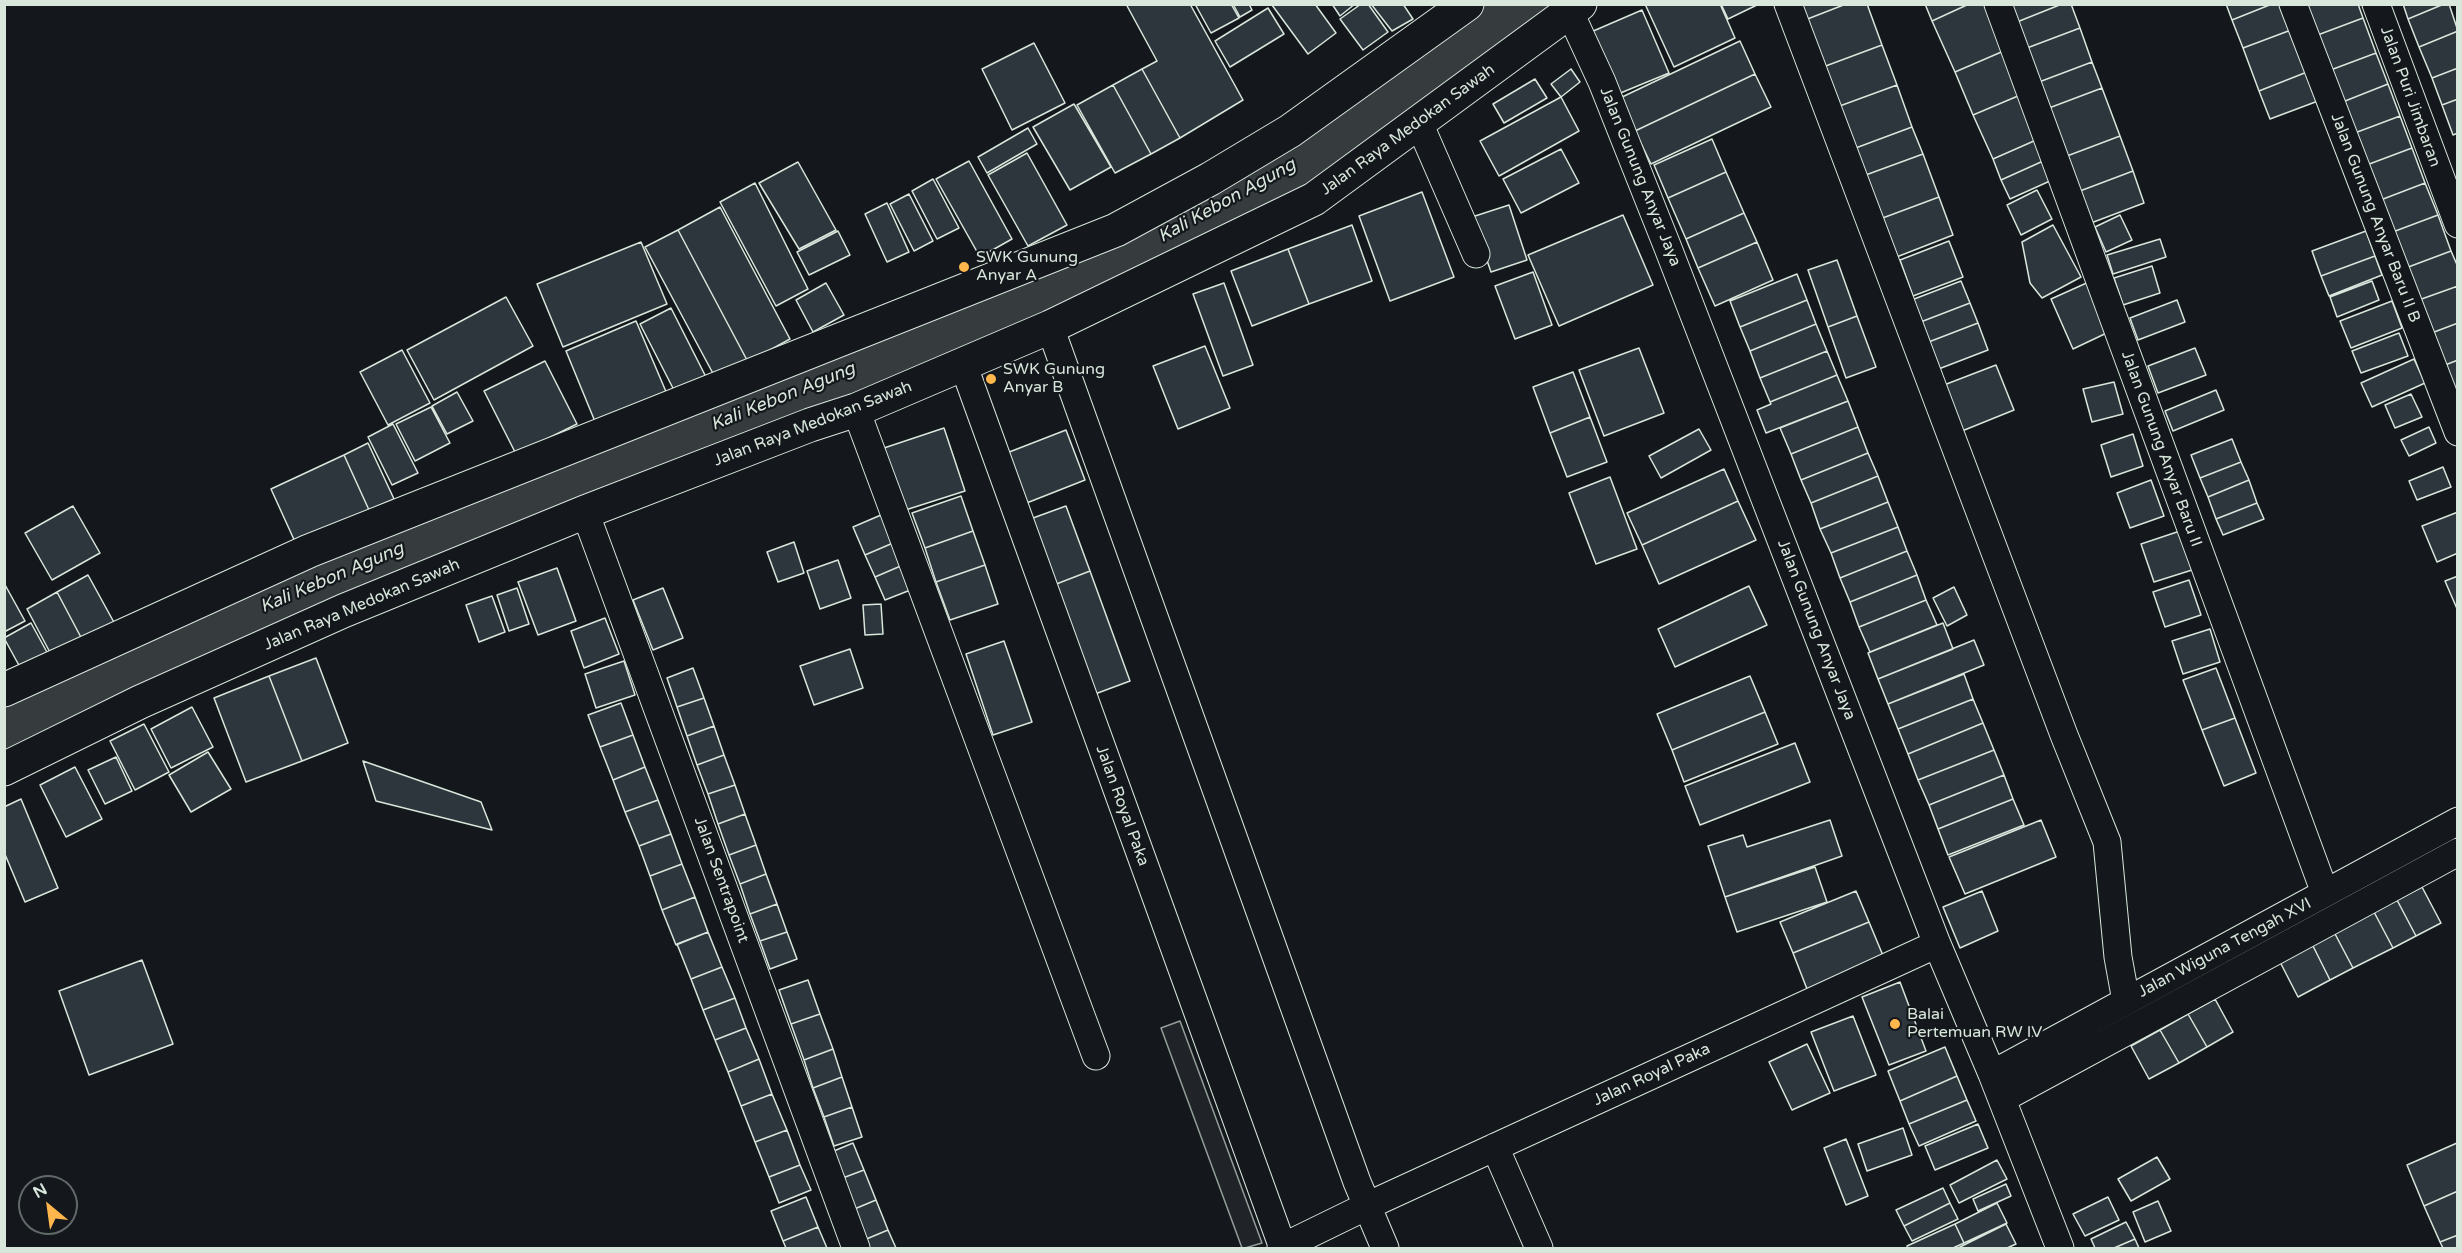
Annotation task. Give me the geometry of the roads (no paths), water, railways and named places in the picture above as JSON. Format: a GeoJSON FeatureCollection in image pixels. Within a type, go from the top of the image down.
{"type":"FeatureCollection","features":[{"type":"Feature","properties":{"kind":"street"},"geometry":{"type":"LineString","coordinates":[[4,690],[309,551],[1116,230],[1210,179],[1290,131],[1467,4]]}},
{"type":"Feature","properties":{"kind":"street"},"geometry":{"type":"LineString","coordinates":[[1788,4],[2064,735],[2107,842],[2118,957],[2127,1001]]}},
{"type":"Feature","properties":{"kind":"street","name":"Jalan Gunung Anyar Baru II"},"geometry":{"type":"LineString","coordinates":[[1998,4],[2325,893]]}},
{"type":"Feature","properties":{"kind":"street","name":"Jalan Gunung Anyar Baru II B"},"geometry":{"type":"LineString","coordinates":[[2293,4],[2457,432]]}},
{"type":"Feature","properties":{"kind":"street","name":"Jalan Puri Jimbaran"},"geometry":{"type":"LineString","coordinates":[[2376,4],[2457,224]]}},
{"type":"Feature","properties":{"kind":"street","name":"Jalan Raya Medokan Sawah"},"geometry":{"type":"LineString","coordinates":[[4,769],[140,702],[343,611],[585,512],[810,425],[855,410],[1050,327],[1314,199],[1572,7]]}},
{"type":"Feature","properties":{"kind":"street","name":"Jalan Gunung Anyar Jaya"},"geometry":{"type":"LineString","coordinates":[[1572,7],[1673,260],[1937,944],[1992,1074],[2060,1248]]}},
{"type":"Feature","properties":{"kind":"street"},"geometry":{"type":"LineString","coordinates":[[1419,123],[1476,254]]}},
{"type":"Feature","properties":{"kind":"street"},"geometry":{"type":"LineString","coordinates":[[1050,327],[1367,1206],[1385,1248]]}},
{"type":"Feature","properties":{"kind":"street","name":"Jalan Royal Paka"},"geometry":{"type":"LineString","coordinates":[[963,364],[1282,1248],[1367,1206],[1937,944]]}},
{"type":"Feature","properties":{"kind":"street"},"geometry":{"type":"LineString","coordinates":[[855,410],[1096,1056]]}},
{"type":"Feature","properties":{"kind":"street","name":"Jalan Sentrapoint"},"geometry":{"type":"LineString","coordinates":[[585,512],[856,1248]]}},
{"type":"Feature","properties":{"kind":"street","name":"Jalan Wiguna Tengah XVI"},"geometry":{"type":"LineString","coordinates":[[1992,1074],[2457,821]]}},
{"type":"Feature","properties":{"kind":"street"},"geometry":{"type":"LineString","coordinates":[[2002,1099],[2457,852]]}},
{"type":"Feature","properties":{"kind":"street"},"geometry":{"type":"LineString","coordinates":[[1495,1147],[1539,1248]]}},
{"type":"Feature","properties":{"kind":"waterway","name":"Kali Kebon Agung"},"geometry":{"type":"LineString","coordinates":[[4,727],[293,592],[672,444],[1101,270],[1273,178],[1529,4]]}},
{"type":"Feature","properties":{"kind":"place","name":"SWK Gunung Anyar A"},"geometry":{"type":"Point","coordinates":[964,267]}},
{"type":"Feature","properties":{"kind":"place","name":"SWK Gunung Anyar B"},"geometry":{"type":"Point","coordinates":[991,379]}},
{"type":"Feature","properties":{"kind":"place","name":"Balai Pertemuan RW IV"},"geometry":{"type":"Point","coordinates":[1895,1024]}}]}
